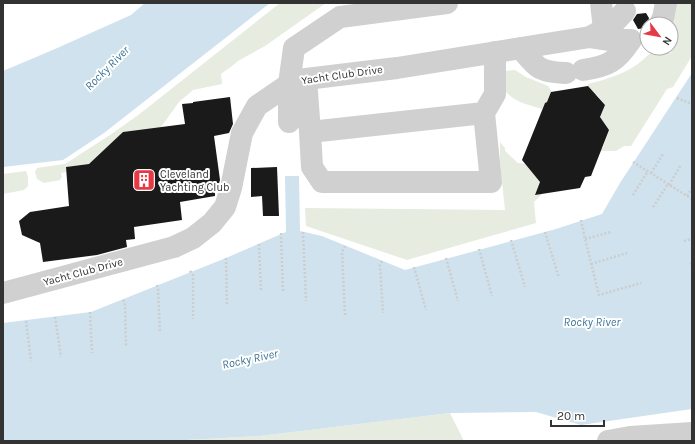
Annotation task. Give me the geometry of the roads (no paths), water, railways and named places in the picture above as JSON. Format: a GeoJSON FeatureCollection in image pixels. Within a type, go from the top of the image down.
{"type":"FeatureCollection","features":[{"type":"Feature","properties":{"kind":"street"},"geometry":{"type":"LineString","coordinates":[[447,3],[340,17],[294,48],[298,81],[310,132],[312,167],[322,182],[491,182],[484,113],[496,94],[495,52]]}},
{"type":"Feature","properties":{"kind":"street"},"geometry":{"type":"LineString","coordinates":[[597,33],[601,3]]}},
{"type":"Feature","properties":{"kind":"street"},"geometry":{"type":"LineString","coordinates":[[663,16],[666,3]]}},
{"type":"Feature","properties":{"kind":"street","name":"Yacht Club Drive"},"geometry":{"type":"LineString","coordinates":[[3,293],[174,247],[193,238],[212,224],[225,207],[231,188],[242,133],[257,106],[298,81],[397,68],[520,48],[597,33],[612,25],[629,7]]}},
{"type":"Feature","properties":{"kind":"street","name":"Yacht Club Drive"},"geometry":{"type":"LineString","coordinates":[[629,7],[619,24],[620,32],[624,37],[639,39]]}},
{"type":"Feature","properties":{"kind":"street","name":"Yacht Club Drive"},"geometry":{"type":"LineString","coordinates":[[597,33],[610,40],[639,39]]}},
{"type":"Feature","properties":{"kind":"street"},"geometry":{"type":"LineString","coordinates":[[520,48],[537,68],[550,73],[574,72],[596,68],[610,63],[639,39]]}},
{"type":"Feature","properties":{"kind":"street"},"geometry":{"type":"LineString","coordinates":[[289,122],[298,81]]}},
{"type":"Feature","properties":{"kind":"street"},"geometry":{"type":"LineString","coordinates":[[310,132],[484,113]]}},
{"type":"Feature","properties":{"kind":"street"},"geometry":{"type":"LineString","coordinates":[[608,441],[630,437],[692,433]]}},
{"type":"Feature","properties":{"kind":"water","name":"Rocky River"},"geometry":{"type":"Polygon","coordinates":[[[145,3],[270,3],[104,133],[63,160],[3,167],[3,71],[131,15],[145,3]]]}},
{"type":"Feature","properties":{"kind":"water","name":"Rocky River"},"geometry":{"type":"Polygon","coordinates":[[[692,73],[692,409],[581,425],[536,412],[450,413],[260,436],[168,441],[3,441],[3,323],[91,312],[226,258],[286,232],[285,176],[299,176],[300,231],[322,236],[405,270],[556,229],[602,214],[620,183],[692,73]]]}},
{"type":"Feature","properties":{"kind":"place","name":"Cleveland Yachting Club"},"geometry":{"type":"Point","coordinates":[144,180]}}]}
